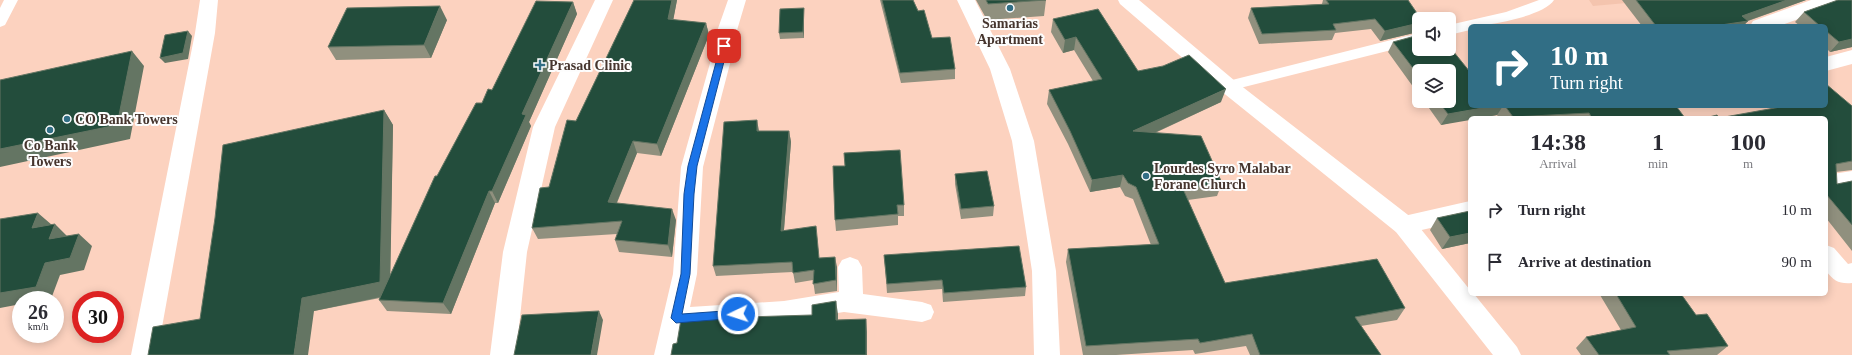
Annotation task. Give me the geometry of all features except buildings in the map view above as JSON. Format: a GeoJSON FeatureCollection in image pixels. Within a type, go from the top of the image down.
{"type":"FeatureCollection","features":[{"type":"Feature","properties":{"kind":"street"},"geometry":{"type":"LineString","coordinates":[[144,355],[205,33],[209,0]]}},
{"type":"Feature","properties":{"kind":"street"},"geometry":{"type":"LineString","coordinates":[[503,355],[515,252],[544,127],[604,0]]}},
{"type":"Feature","properties":{"kind":"street"},"geometry":{"type":"LineString","coordinates":[[667,355],[686,274],[689,194],[692,166],[722,56],[725,37],[737,0]]}},
{"type":"Feature","properties":{"kind":"street"},"geometry":{"type":"LineString","coordinates":[[966,0],[1000,69],[1023,141],[1044,270],[1047,355]]}},
{"type":"Feature","properties":{"kind":"street"},"geometry":{"type":"LineString","coordinates":[[1127,0],[1228,86],[1404,225],[1508,355]]}},
{"type":"Feature","properties":{"kind":"street"},"geometry":{"type":"LineString","coordinates":[[1765,24],[1806,8],[1833,0]]}},
{"type":"Feature","properties":{"kind":"street"},"geometry":{"type":"LineString","coordinates":[[1828,64],[1851,58]]}},
{"type":"Feature","properties":{"kind":"street"},"geometry":{"type":"LineString","coordinates":[[1828,184],[1852,180]]}},
{"type":"Feature","properties":{"kind":"street"},"geometry":{"type":"LineString","coordinates":[[1404,225],[1468,210]]}},
{"type":"Feature","properties":{"kind":"street"},"geometry":{"type":"LineString","coordinates":[[1828,257],[1843,274],[1852,273]]}},
{"type":"Feature","properties":{"kind":"street"},"geometry":{"type":"LineString","coordinates":[[850,267],[851,302]]}},
{"type":"Feature","properties":{"kind":"street"},"geometry":{"type":"LineString","coordinates":[[676,318],[784,311],[844,302],[922,312]]}},
{"type":"Feature","properties":{"kind":"lane"},"geometry":{"type":"LineString","coordinates":[[0,22],[12,0]]}},
{"type":"Feature","properties":{"kind":"lane"},"geometry":{"type":"LineString","coordinates":[[1475,24],[1509,16],[1545,3],[1547,0]]}},
{"type":"Feature","properties":{"kind":"lane"},"geometry":{"type":"LineString","coordinates":[[1456,28],[1468,26]]}},
{"type":"Feature","properties":{"kind":"lane"},"geometry":{"type":"LineString","coordinates":[[1228,86],[1412,40]]}},
{"type":"Feature","properties":{"kind":"shaded area"},"geometry":{"type":"Polygon","coordinates":[[[1589,0],[1660,0],[1593,6],[1589,0]]]}},
{"type":"Feature","properties":{"kind":"place","name":"Samarias Apartment"},"geometry":{"type":"Point","coordinates":[1010,8]}},
{"type":"Feature","properties":{"kind":"place","name":"Prasad Clinic"},"geometry":{"type":"Point","coordinates":[540,65]}},
{"type":"Feature","properties":{"kind":"place","name":"CO Bank Towers"},"geometry":{"type":"Point","coordinates":[67,119]}},
{"type":"Feature","properties":{"kind":"place","name":"Co Bank Towers"},"geometry":{"type":"Point","coordinates":[50,130]}},
{"type":"Feature","properties":{"kind":"place","name":"Lourdes Syro Malabar Forane Church"},"geometry":{"type":"Point","coordinates":[1146,176]}},
{"type":"Feature","properties":{"kind":"route"},"geometry":{"type":"LineString","coordinates":[[724,46],[692,166],[687,228],[686,274],[676,318],[738,314]]}}]}
